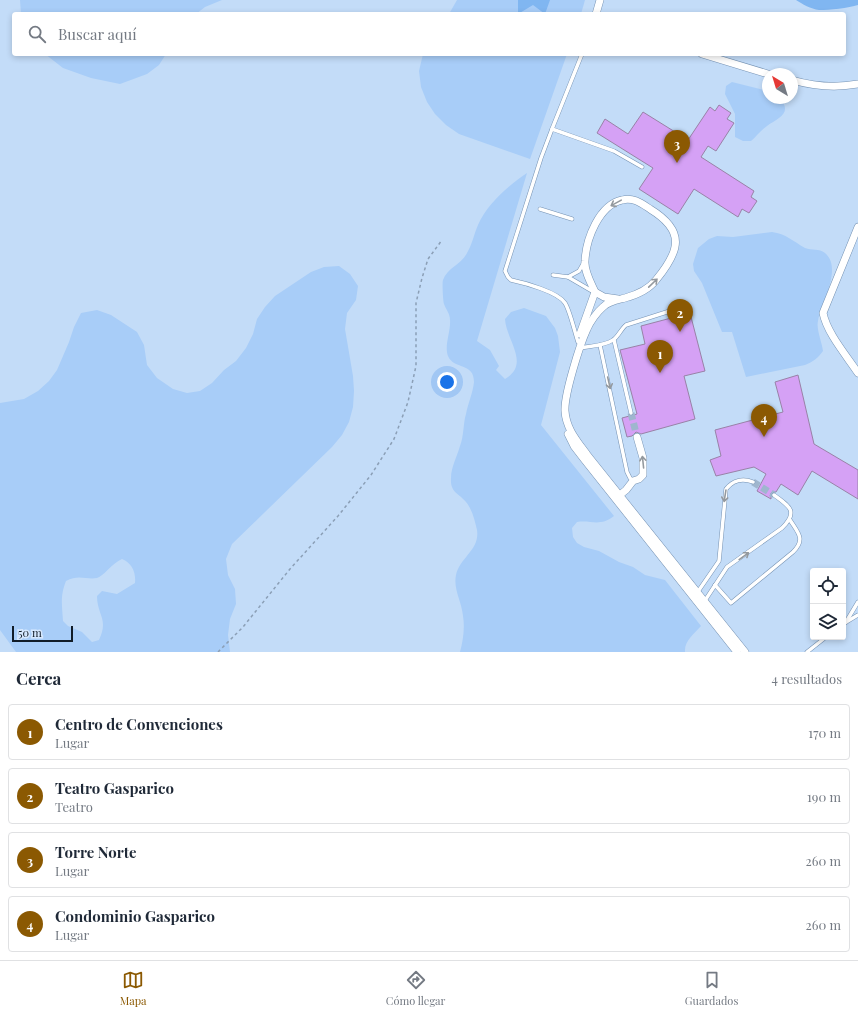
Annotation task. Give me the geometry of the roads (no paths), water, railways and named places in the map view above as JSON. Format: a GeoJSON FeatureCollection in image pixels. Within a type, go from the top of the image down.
{"type":"FeatureCollection","features":[{"type":"Feature","properties":{"kind":"street"},"geometry":{"type":"LineString","coordinates":[[597,12],[600,0]]}},
{"type":"Feature","properties":{"kind":"street"},"geometry":{"type":"LineString","coordinates":[[709,56],[762,72]]}},
{"type":"Feature","properties":{"kind":"street"},"geometry":{"type":"LineString","coordinates":[[798,82],[807,84],[840,87],[858,84]]}},
{"type":"Feature","properties":{"kind":"street"},"geometry":{"type":"LineString","coordinates":[[578,346],[587,328],[609,302],[626,298],[646,289],[654,283],[671,259],[675,248],[676,242],[674,232],[662,216],[638,201],[630,199],[622,199],[614,203],[605,211],[590,232],[585,261],[586,270],[595,292],[604,297],[618,299]]}},
{"type":"Feature","properties":{"kind":"street"},"geometry":{"type":"LineString","coordinates":[[858,227],[823,313],[830,331],[858,373]]}},
{"type":"Feature","properties":{"kind":"street"},"geometry":{"type":"LineString","coordinates":[[595,292],[561,402],[562,419],[574,446],[695,594],[737,652]]}},
{"type":"Feature","properties":{"kind":"street"},"geometry":{"type":"LineString","coordinates":[[617,497],[633,481],[639,479],[643,475],[643,458],[637,437]]}},
{"type":"Feature","properties":{"kind":"street"},"geometry":{"type":"LineString","coordinates":[[702,603],[745,652]]}},
{"type":"Feature","properties":{"kind":"lane"},"geometry":{"type":"LineString","coordinates":[[581,56],[541,158],[506,271],[508,277],[511,280],[555,295],[565,303],[578,346],[600,344],[614,340],[621,329],[626,325],[673,310]]}},
{"type":"Feature","properties":{"kind":"lane"},"geometry":{"type":"LineString","coordinates":[[552,129],[614,151],[642,168]]}},
{"type":"Feature","properties":{"kind":"lane"},"geometry":{"type":"LineString","coordinates":[[540,209],[572,219]]}},
{"type":"Feature","properties":{"kind":"lane"},"geometry":{"type":"LineString","coordinates":[[568,277],[579,271],[585,261]]}},
{"type":"Feature","properties":{"kind":"lane"},"geometry":{"type":"LineString","coordinates":[[553,275],[568,277],[595,292]]}},
{"type":"Feature","properties":{"kind":"lane"},"geometry":{"type":"LineString","coordinates":[[614,340],[631,413]]}},
{"type":"Feature","properties":{"kind":"lane"},"geometry":{"type":"LineString","coordinates":[[600,344],[627,472],[633,481]]}},
{"type":"Feature","properties":{"kind":"lane"},"geometry":{"type":"LineString","coordinates":[[695,594],[719,561],[726,489],[735,481],[747,480],[754,482]]}},
{"type":"Feature","properties":{"kind":"lane"},"geometry":{"type":"LineString","coordinates":[[702,603],[727,568],[782,528],[790,520],[791,513],[788,505],[774,495]]}},
{"type":"Feature","properties":{"kind":"lane"},"geometry":{"type":"LineString","coordinates":[[716,585],[731,603],[800,546],[801,541],[798,533],[790,520]]}},
{"type":"Feature","properties":{"kind":"lane"},"geometry":{"type":"LineString","coordinates":[[719,561],[727,568]]}},
{"type":"Feature","properties":{"kind":"lane"},"geometry":{"type":"LineString","coordinates":[[846,620],[858,602]]}},
{"type":"Feature","properties":{"kind":"lane"},"geometry":{"type":"LineString","coordinates":[[846,622],[858,615]]}},
{"type":"Feature","properties":{"kind":"lane"},"geometry":{"type":"LineString","coordinates":[[807,652],[822,640]]}},
{"type":"Feature","properties":{"kind":"tunnel"},"geometry":{"type":"LineString","coordinates":[[631,413],[637,437]]}},
{"type":"Feature","properties":{"kind":"tunnel"},"geometry":{"type":"LineString","coordinates":[[753,482],[774,495]]}},
{"type":"Feature","properties":{"kind":"place","name":"Torre Norte"},"geometry":{"type":"Point","coordinates":[677,163]}},
{"type":"Feature","properties":{"kind":"place","name":"Teatro Gasparico"},"geometry":{"type":"Point","coordinates":[680,332]}},
{"type":"Feature","properties":{"kind":"place","name":"Centro de Convenciones"},"geometry":{"type":"Point","coordinates":[660,373]}},
{"type":"Feature","properties":{"kind":"place","name":"Condominio Gasparico"},"geometry":{"type":"Point","coordinates":[764,437]}}]}
